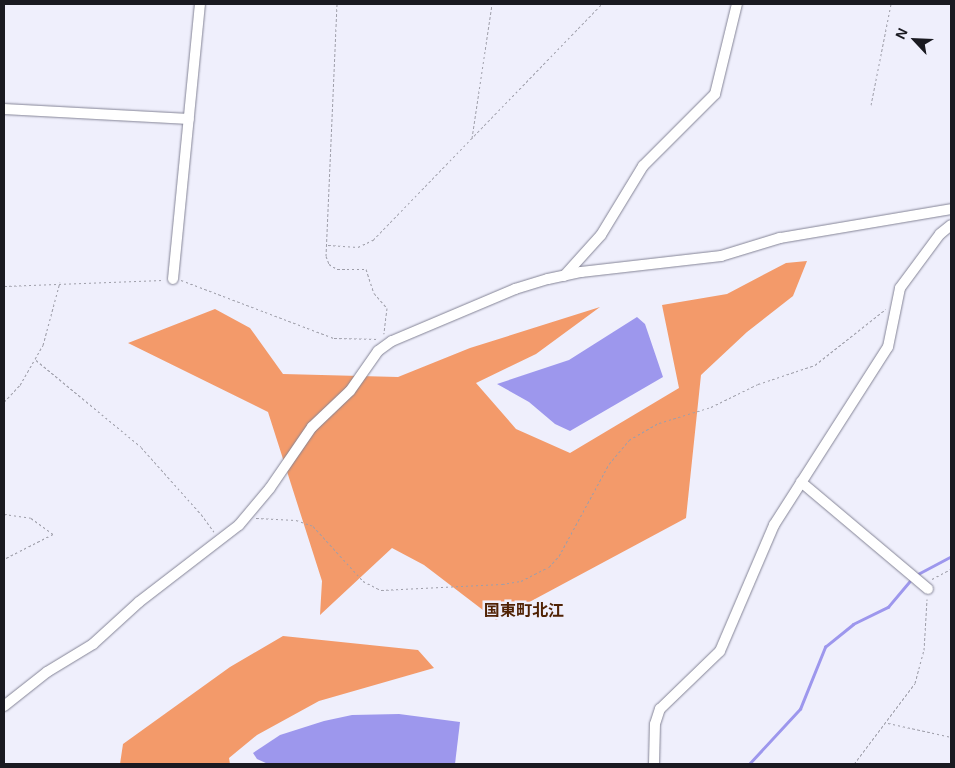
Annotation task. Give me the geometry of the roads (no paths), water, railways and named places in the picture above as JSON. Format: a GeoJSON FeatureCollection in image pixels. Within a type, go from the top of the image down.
{"type":"FeatureCollection","features":[{"type":"Feature","properties":{"kind":"street"},"geometry":{"type":"LineString","coordinates":[[173,279],[200,4]]}},
{"type":"Feature","properties":{"kind":"street"},"geometry":{"type":"LineString","coordinates":[[564,276],[601,235],[643,166],[715,94],[737,4]]}},
{"type":"Feature","properties":{"kind":"street"},"geometry":{"type":"LineString","coordinates":[[4,109],[189,119]]}},
{"type":"Feature","properties":{"kind":"street"},"geometry":{"type":"LineString","coordinates":[[4,706],[48,672],[93,644],[139,602],[246,518],[312,427],[350,391],[383,343],[515,289],[564,276],[721,256],[780,238],[951,208]]}},
{"type":"Feature","properties":{"kind":"street"},"geometry":{"type":"LineString","coordinates":[[654,764],[655,724],[660,708],[717,656],[765,542],[888,346],[893,332],[895,302],[902,283],[940,234],[951,225]]}},
{"type":"Feature","properties":{"kind":"street"},"geometry":{"type":"LineString","coordinates":[[801,482],[928,589]]}},
{"type":"Feature","properties":{"kind":"waterway"},"geometry":{"type":"LineString","coordinates":[[916,575],[951,556]]}},
{"type":"Feature","properties":{"kind":"waterway"},"geometry":{"type":"LineString","coordinates":[[749,764],[800,709],[825,647],[853,624],[888,607],[912,578]]}},
{"type":"Feature","properties":{"kind":"district","name":"国東町北江"},"geometry":{"type":"Point","coordinates":[524,611]}}]}
